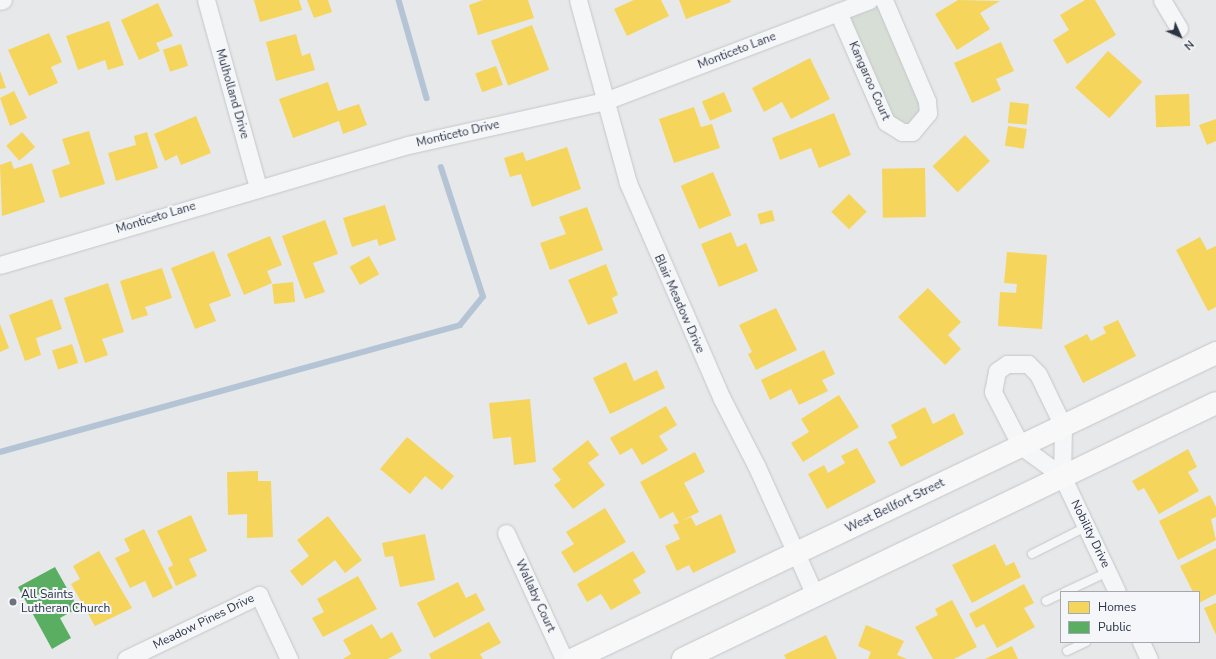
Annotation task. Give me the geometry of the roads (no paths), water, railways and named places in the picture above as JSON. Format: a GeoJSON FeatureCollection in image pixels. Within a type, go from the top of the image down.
{"type":"FeatureCollection","features":[{"type":"Feature","properties":{"kind":"main road","name":"West Bellfort Street"},"geometry":{"type":"LineString","coordinates":[[574,659],[1216,353]]}},
{"type":"Feature","properties":{"kind":"main road"},"geometry":{"type":"LineString","coordinates":[[683,659],[1216,403]]}},
{"type":"Feature","properties":{"kind":"street","name":"Mulholland Drive"},"geometry":{"type":"LineString","coordinates":[[206,0],[258,187]]}},
{"type":"Feature","properties":{"kind":"street","name":"Blair Meadow Drive"},"geometry":{"type":"LineString","coordinates":[[578,0],[628,183],[672,288],[815,595]]}},
{"type":"Feature","properties":{"kind":"street","name":"Monticeto Lane"},"geometry":{"type":"LineString","coordinates":[[605,101],[869,0]]}},
{"type":"Feature","properties":{"kind":"street","name":"Kangaroo Court"},"geometry":{"type":"LineString","coordinates":[[838,12],[886,122],[902,132],[912,132],[928,113],[927,101],[884,0]]}},
{"type":"Feature","properties":{"kind":"street"},"geometry":{"type":"LineString","coordinates":[[1162,0],[1179,28]]}},
{"type":"Feature","properties":{"kind":"street","name":"Monticeto Drive"},"geometry":{"type":"LineString","coordinates":[[312,172],[408,146],[605,101]]}},
{"type":"Feature","properties":{"kind":"street","name":"Monticeto Lane"},"geometry":{"type":"LineString","coordinates":[[0,265],[312,172]]}},
{"type":"Feature","properties":{"kind":"street","name":"Nobility Drive"},"geometry":{"type":"LineString","coordinates":[[1062,476],[1021,446],[993,392],[996,371],[1007,364],[1028,364],[1038,374],[1062,426],[1062,476],[1117,591]]}},
{"type":"Feature","properties":{"kind":"street","name":"Wallaby Court"},"geometry":{"type":"LineString","coordinates":[[506,533],[564,659]]}},
{"type":"Feature","properties":{"kind":"street","name":"Meadow Pines Drive"},"geometry":{"type":"LineString","coordinates":[[126,659],[259,595],[289,659]]}},
{"type":"Feature","properties":{"kind":"street"},"geometry":{"type":"LineString","coordinates":[[1141,643],[1149,659]]}},
{"type":"Feature","properties":{"kind":"lane"},"geometry":{"type":"LineString","coordinates":[[1032,554],[1086,527]]}},
{"type":"Feature","properties":{"kind":"lane"},"geometry":{"type":"LineString","coordinates":[[1067,591],[1108,572]]}},
{"type":"Feature","properties":{"kind":"lane"},"geometry":{"type":"LineString","coordinates":[[1046,601],[1060,594]]}},
{"type":"Feature","properties":{"kind":"lane"},"geometry":{"type":"LineString","coordinates":[[1067,651],[1084,643]]}},
{"type":"Feature","properties":{"kind":"waterway"},"geometry":{"type":"LineString","coordinates":[[399,0],[427,98]]}},
{"type":"Feature","properties":{"kind":"waterway"},"geometry":{"type":"LineString","coordinates":[[0,452],[460,325],[483,297],[441,168]]}},
{"type":"Feature","properties":{"kind":"place","name":"All Saints Lutheran Church"},"geometry":{"type":"Point","coordinates":[13,602]}}]}
